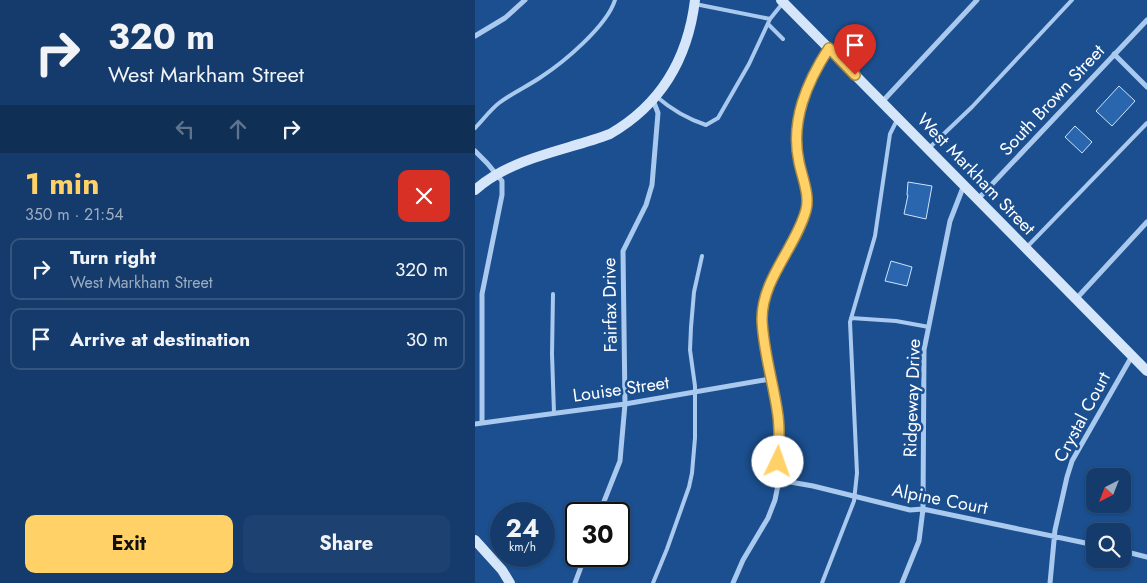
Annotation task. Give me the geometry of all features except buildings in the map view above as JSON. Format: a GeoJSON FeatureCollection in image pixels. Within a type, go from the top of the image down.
{"type":"FeatureCollection","features":[{"type":"Feature","properties":{"kind":"main road","name":"West Markham Street"},"geometry":{"type":"LineString","coordinates":[[784,1],[1147,371]]}},
{"type":"Feature","properties":{"kind":"main road"},"geometry":{"type":"LineString","coordinates":[[475,190],[495,174],[520,163],[610,134],[633,118],[671,78],[691,31],[695,2]]}},
{"type":"Feature","properties":{"kind":"main road"},"geometry":{"type":"LineString","coordinates":[[475,540],[502,570],[510,583]]}},
{"type":"Feature","properties":{"kind":"street"},"geometry":{"type":"LineString","coordinates":[[475,36],[505,18],[525,0]]}},
{"type":"Feature","properties":{"kind":"street"},"geometry":{"type":"LineString","coordinates":[[882,102],[977,0]]}},
{"type":"Feature","properties":{"kind":"street","name":"South Brown Street"},"geometry":{"type":"LineString","coordinates":[[978,199],[1147,20]]}},
{"type":"Feature","properties":{"kind":"street"},"geometry":{"type":"LineString","coordinates":[[733,583],[743,560],[768,518],[775,500],[779,480],[779,424],[763,332],[763,310],[772,282],[807,208],[797,150],[797,123],[812,80],[829,48]]}},
{"type":"Feature","properties":{"kind":"street"},"geometry":{"type":"LineString","coordinates":[[1114,54],[1147,87]]}},
{"type":"Feature","properties":{"kind":"street","name":"Fairfax Drive"},"geometry":{"type":"LineString","coordinates":[[604,502],[619,461],[625,404],[623,251],[646,204],[652,185],[658,113],[654,98]]}},
{"type":"Feature","properties":{"kind":"street"},"geometry":{"type":"LineString","coordinates":[[475,151],[487,162],[502,182],[502,195],[482,294],[482,423]]}},
{"type":"Feature","properties":{"kind":"street","name":"Ridgeway Drive"},"geometry":{"type":"LineString","coordinates":[[902,583],[919,541],[923,509],[924,350],[950,221],[964,185]]}},
{"type":"Feature","properties":{"kind":"street"},"geometry":{"type":"LineString","coordinates":[[1076,299],[1147,222]]}},
{"type":"Feature","properties":{"kind":"street","name":"Crystal Court"},"geometry":{"type":"LineString","coordinates":[[1050,583],[1054,535],[1072,461],[1132,356]]}},
{"type":"Feature","properties":{"kind":"street","name":"Louise Street"},"geometry":{"type":"LineString","coordinates":[[475,424],[625,404],[770,379]]}},
{"type":"Feature","properties":{"kind":"street","name":"Alpine Court"},"geometry":{"type":"LineString","coordinates":[[779,480],[813,486],[910,510],[923,509],[1086,543]]}},
{"type":"Feature","properties":{"kind":"street"},"geometry":{"type":"LineString","coordinates":[[1131,553],[1147,557]]}},
{"type":"Feature","properties":{"kind":"street"},"geometry":{"type":"LineString","coordinates":[[575,583],[581,567]]}},
{"type":"Feature","properties":{"kind":"lane"},"geometry":{"type":"LineString","coordinates":[[475,128],[498,104],[548,72],[579,46],[610,13],[615,0]]}},
{"type":"Feature","properties":{"kind":"lane"},"geometry":{"type":"LineString","coordinates":[[928,149],[972,107],[1072,0]]}},
{"type":"Feature","properties":{"kind":"lane"},"geometry":{"type":"LineString","coordinates":[[654,98],[693,120],[706,125],[713,122],[718,118],[731,96],[770,19],[784,1]]}},
{"type":"Feature","properties":{"kind":"lane"},"geometry":{"type":"LineString","coordinates":[[695,2],[770,19]]}},
{"type":"Feature","properties":{"kind":"lane"},"geometry":{"type":"LineString","coordinates":[[768,24],[783,39]]}},
{"type":"Feature","properties":{"kind":"lane"},"geometry":{"type":"LineString","coordinates":[[822,583],[834,556],[854,496],[857,473],[851,318],[874,243],[890,134],[898,118]]}},
{"type":"Feature","properties":{"kind":"lane"},"geometry":{"type":"LineString","coordinates":[[1025,248],[1147,123]]}},
{"type":"Feature","properties":{"kind":"lane"},"geometry":{"type":"LineString","coordinates":[[653,583],[689,487],[695,438],[695,393],[690,350],[691,327],[694,292],[702,256]]}},
{"type":"Feature","properties":{"kind":"lane"},"geometry":{"type":"LineString","coordinates":[[553,294],[552,354],[554,413]]}},
{"type":"Feature","properties":{"kind":"lane"},"geometry":{"type":"LineString","coordinates":[[851,318],[896,321],[929,327]]}},
{"type":"Feature","properties":{"kind":"route"},"geometry":{"type":"LineString","coordinates":[[778,462],[780,444],[778,414],[770,379],[762,317],[772,282],[807,208],[797,150],[798,116],[812,80],[829,48],[855,75]]}}]}
